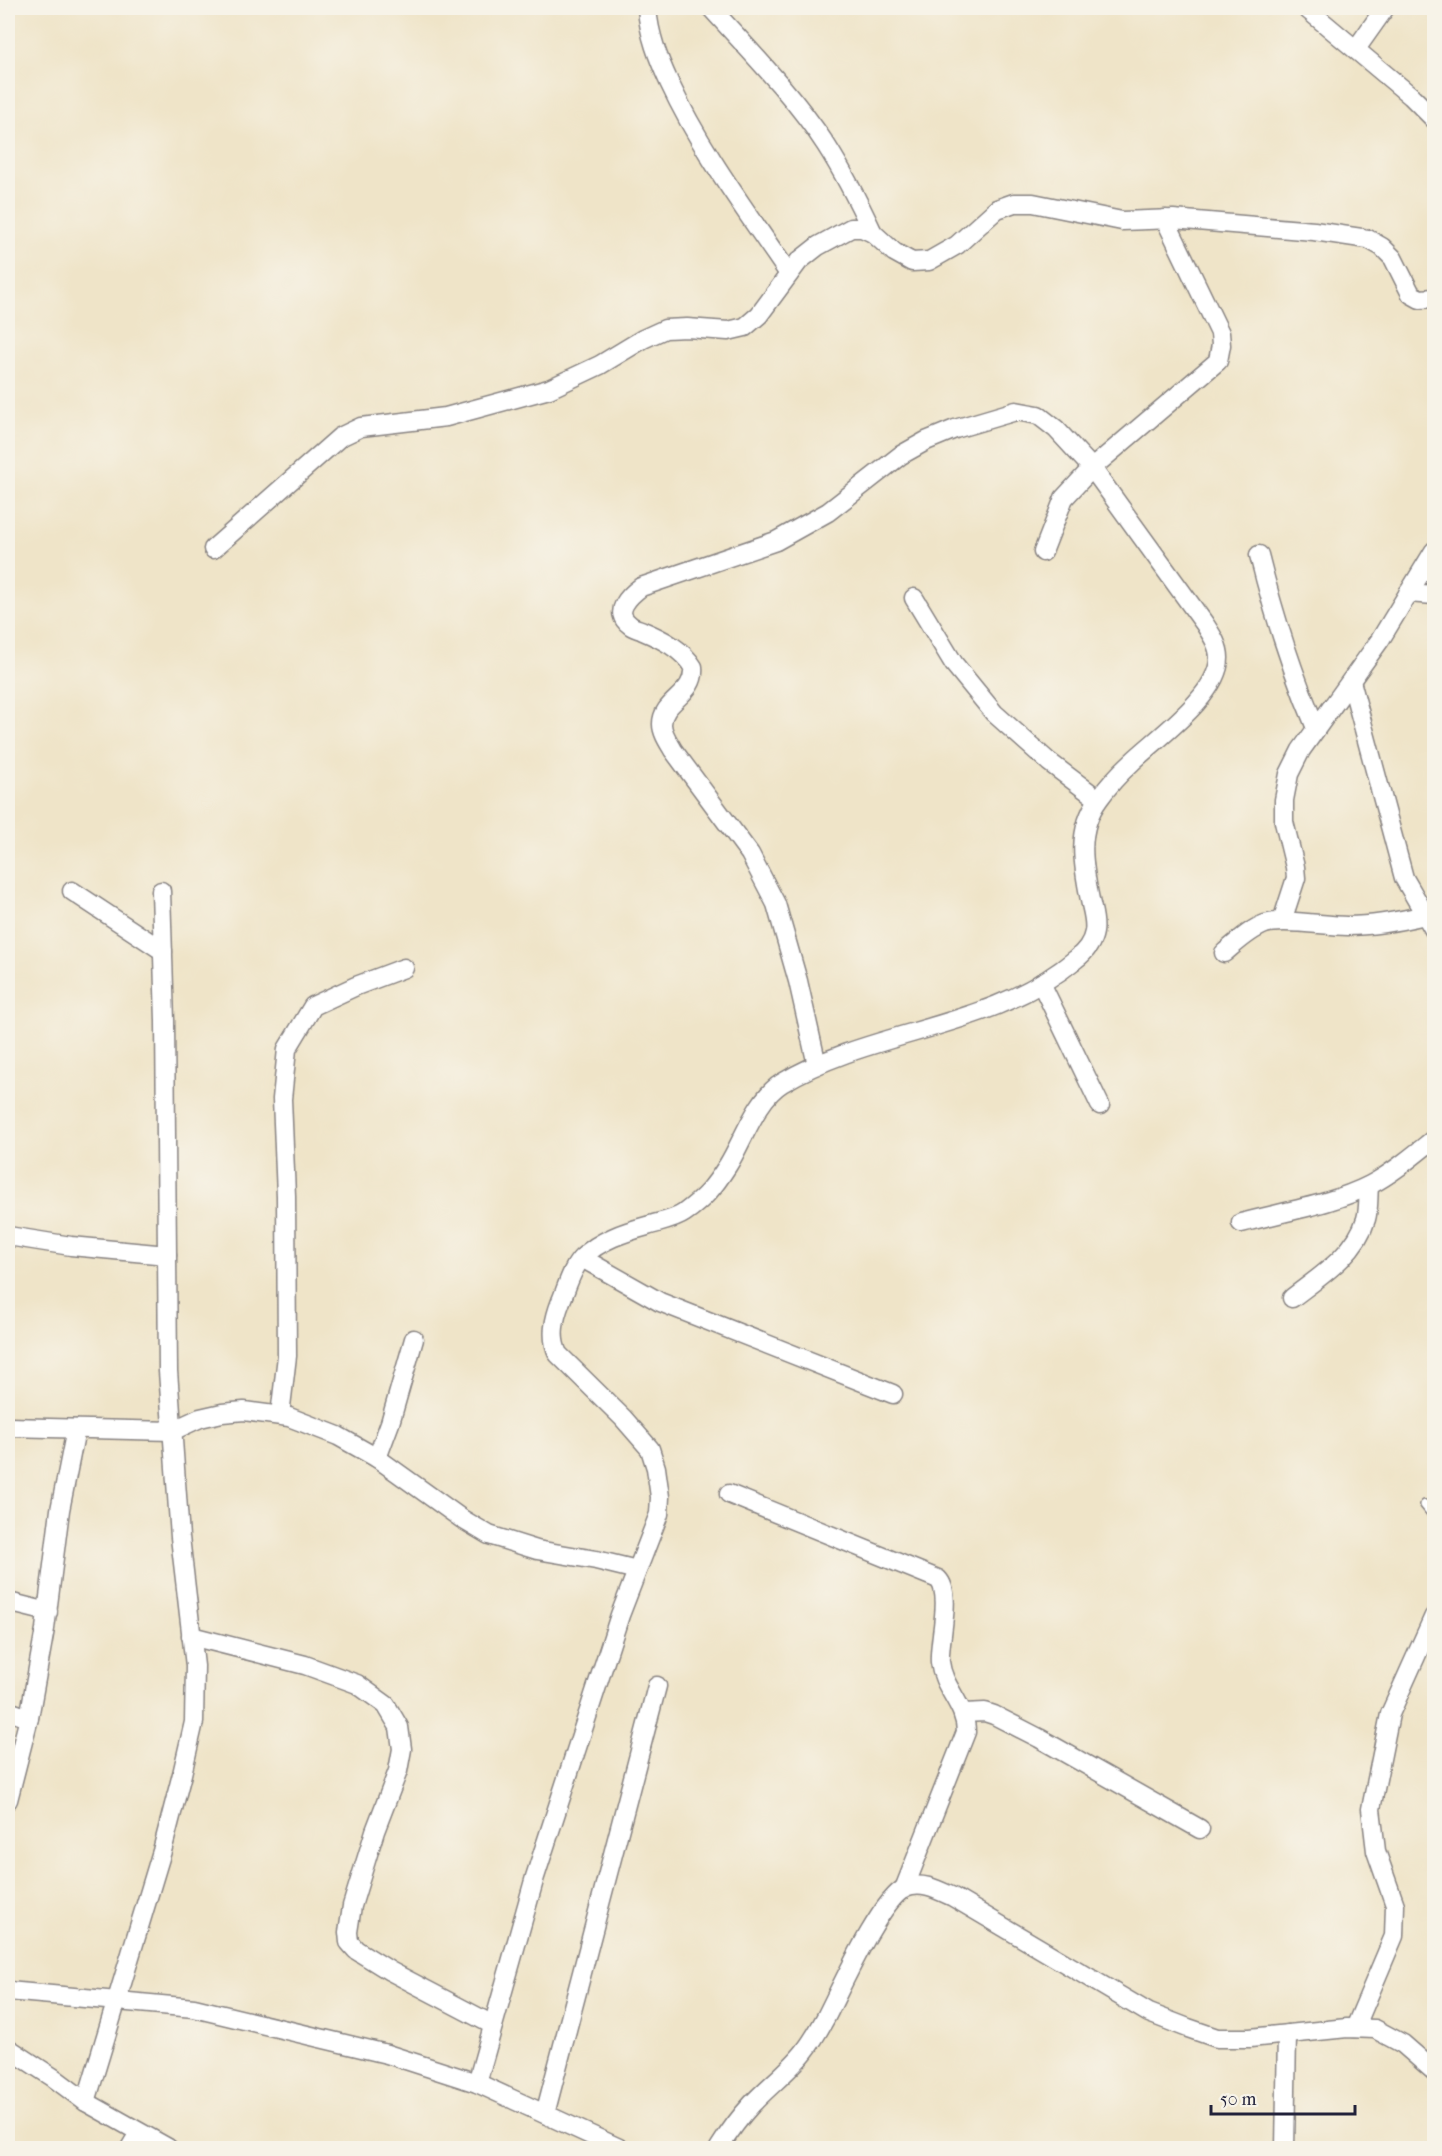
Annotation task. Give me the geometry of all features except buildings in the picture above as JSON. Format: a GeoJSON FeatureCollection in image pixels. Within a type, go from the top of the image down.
{"type":"FeatureCollection","features":[{"type":"Feature","properties":{"kind":"street"},"geometry":{"type":"LineString","coordinates":[[647,8],[655,51],[692,129],[789,274]]}},
{"type":"Feature","properties":{"kind":"street"},"geometry":{"type":"LineString","coordinates":[[711,8],[772,75],[825,143],[849,183],[873,233]]}},
{"type":"Feature","properties":{"kind":"street"},"geometry":{"type":"LineString","coordinates":[[1306,8],[1434,119]]}},
{"type":"Feature","properties":{"kind":"street"},"geometry":{"type":"LineString","coordinates":[[1356,49],[1385,8]]}},
{"type":"Feature","properties":{"kind":"street"},"geometry":{"type":"LineString","coordinates":[[213,549],[340,437],[361,427],[446,417],[549,389],[600,365],[643,339],[665,329],[728,331],[745,327],[759,315],[799,261],[818,246],[851,228],[862,228],[873,233],[894,252],[912,262],[929,261],[957,245],[997,209],[1014,203],[1033,203],[1122,220],[1165,219],[1314,231],[1368,239],[1382,247],[1393,258],[1411,294],[1420,299],[1434,298]]}},
{"type":"Feature","properties":{"kind":"street"},"geometry":{"type":"LineString","coordinates":[[1044,552],[1064,498],[1092,468],[1218,361],[1221,345],[1220,333],[1165,219]]}},
{"type":"Feature","properties":{"kind":"street"},"geometry":{"type":"LineString","coordinates":[[477,2083],[535,1877],[620,1615],[659,1514],[660,1497],[656,1468],[650,1449],[623,1418],[558,1354],[553,1344],[558,1310],[569,1281],[582,1258],[603,1242],[680,1216],[707,1196],[729,1163],[754,1113],[779,1084],[861,1047],[936,1027],[994,1007],[1041,983],[1076,959],[1089,946],[1094,933],[1095,921],[1082,859],[1086,820],[1098,799],[1131,763],[1196,704],[1213,680],[1219,659],[1215,640],[1204,623],[1092,468],[1056,429],[1038,415],[1017,411],[926,441],[901,455],[828,512],[776,541],[641,587],[627,597],[623,606],[623,616],[630,625],[678,649],[693,667],[692,683],[667,709],[662,723],[665,735],[673,750],[750,854],[776,904],[798,981],[817,1065]]}},
{"type":"Feature","properties":{"kind":"street"},"geometry":{"type":"LineString","coordinates":[[1282,921],[1296,879],[1284,822],[1284,800],[1289,774],[1300,750],[1380,640],[1434,550]]}},
{"type":"Feature","properties":{"kind":"street"},"geometry":{"type":"LineString","coordinates":[[1259,555],[1280,635],[1316,728]]}},
{"type":"Feature","properties":{"kind":"street"},"geometry":{"type":"LineString","coordinates":[[1408,593],[1434,595]]}},
{"type":"Feature","properties":{"kind":"street"},"geometry":{"type":"LineString","coordinates":[[914,598],[954,664],[994,713],[1049,762],[1098,799]]}},
{"type":"Feature","properties":{"kind":"street"},"geometry":{"type":"LineString","coordinates":[[1224,954],[1245,935],[1264,924],[1282,921],[1349,926],[1430,922],[1404,878],[1351,681]]}},
{"type":"Feature","properties":{"kind":"street"},"geometry":{"type":"LineString","coordinates":[[72,891],[163,951]]}},
{"type":"Feature","properties":{"kind":"street"},"geometry":{"type":"LineString","coordinates":[[86,2102],[165,1840],[194,1722],[195,1666],[180,1537],[168,1371],[161,891]]}},
{"type":"Feature","properties":{"kind":"street"},"geometry":{"type":"LineString","coordinates":[[280,1415],[287,1356],[287,1232],[282,1099],[287,1049],[313,1006],[404,968]]}},
{"type":"Feature","properties":{"kind":"street"},"geometry":{"type":"LineString","coordinates":[[1041,983],[1100,1105]]}},
{"type":"Feature","properties":{"kind":"street"},"geometry":{"type":"LineString","coordinates":[[1241,1223],[1332,1199],[1369,1186],[1396,1169],[1434,1139]]}},
{"type":"Feature","properties":{"kind":"street"},"geometry":{"type":"LineString","coordinates":[[1292,1298],[1337,1262],[1356,1241],[1366,1218],[1369,1186]]}},
{"type":"Feature","properties":{"kind":"street"},"geometry":{"type":"LineString","coordinates":[[8,1236],[70,1246],[167,1255]]}},
{"type":"Feature","properties":{"kind":"street"},"geometry":{"type":"LineString","coordinates":[[582,1258],[660,1302],[893,1394]]}},
{"type":"Feature","properties":{"kind":"street"},"geometry":{"type":"LineString","coordinates":[[377,1458],[390,1423],[414,1339]]}},
{"type":"Feature","properties":{"kind":"street"},"geometry":{"type":"LineString","coordinates":[[8,1427],[172,1431],[200,1418],[222,1413],[244,1411],[280,1415],[338,1436],[377,1458],[462,1519],[489,1535],[537,1550],[637,1570]]}},
{"type":"Feature","properties":{"kind":"street"},"geometry":{"type":"LineString","coordinates":[[8,1800],[29,1718],[48,1612],[60,1510],[76,1429]]}},
{"type":"Feature","properties":{"kind":"street"},"geometry":{"type":"LineString","coordinates":[[719,2148],[730,2130],[752,2104],[804,2052],[825,2019],[865,1939],[891,1901],[904,1889],[966,1732],[964,1713],[942,1673],[940,1660],[943,1584],[729,1494]]}},
{"type":"Feature","properties":{"kind":"street"},"geometry":{"type":"LineString","coordinates":[[8,1602],[48,1612]]}},
{"type":"Feature","properties":{"kind":"street"},"geometry":{"type":"LineString","coordinates":[[1355,2028],[1394,1936],[1395,1905],[1376,1851],[1371,1809],[1390,1714],[1434,1616]]}},
{"type":"Feature","properties":{"kind":"street"},"geometry":{"type":"LineString","coordinates":[[191,1635],[305,1665],[357,1684],[386,1705],[399,1727],[402,1749],[398,1771],[375,1831],[352,1906],[348,1932],[349,1942],[356,1950],[390,1971],[493,2025]]}},
{"type":"Feature","properties":{"kind":"street"},"geometry":{"type":"LineString","coordinates":[[545,2114],[657,1686]]}},
{"type":"Feature","properties":{"kind":"street"},"geometry":{"type":"LineString","coordinates":[[8,1711],[29,1718]]}},
{"type":"Feature","properties":{"kind":"street"},"geometry":{"type":"LineString","coordinates":[[964,1713],[985,1712],[994,1715],[1200,1829]]}},
{"type":"Feature","properties":{"kind":"street"},"geometry":{"type":"LineString","coordinates":[[904,1889],[918,1885],[932,1887],[953,1897],[1149,2013],[1217,2038],[1250,2038],[1355,2028],[1376,2029],[1403,2044],[1434,2071]]}},
{"type":"Feature","properties":{"kind":"street"},"geometry":{"type":"LineString","coordinates":[[8,1991],[194,2008],[387,2054],[477,2083],[619,2148]]}},
{"type":"Feature","properties":{"kind":"street"},"geometry":{"type":"LineString","coordinates":[[1285,2148],[1287,2034]]}},
{"type":"Feature","properties":{"kind":"street"},"geometry":{"type":"LineString","coordinates":[[8,2048],[54,2078],[134,2141],[168,2148]]}},
{"type":"Feature","properties":{"kind":"lane"},"geometry":{"type":"LineString","coordinates":[[1425,1505],[1434,1516]]}}]}
